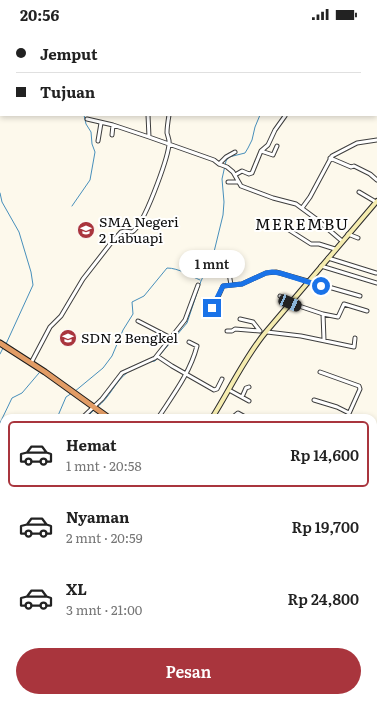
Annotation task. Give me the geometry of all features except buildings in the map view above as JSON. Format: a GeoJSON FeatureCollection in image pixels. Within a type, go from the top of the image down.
{"type":"FeatureCollection","features":[{"type":"Feature","properties":{"kind":"highway"},"geometry":{"type":"LineString","coordinates":[[0,343],[103,414]]}},
{"type":"Feature","properties":{"kind":"street"},"geometry":{"type":"LineString","coordinates":[[148,116],[149,137]]}},
{"type":"Feature","properties":{"kind":"street"},"geometry":{"type":"LineString","coordinates":[[31,363],[50,328],[60,316],[87,273],[121,232],[132,232],[136,228],[149,203],[160,176],[170,144],[167,134],[169,116]]}},
{"type":"Feature","properties":{"kind":"street"},"geometry":{"type":"LineString","coordinates":[[235,175],[242,171],[249,174],[252,173],[261,151],[268,145],[284,116]]}},
{"type":"Feature","properties":{"kind":"street"},"geometry":{"type":"LineString","coordinates":[[86,119],[113,125],[211,159],[230,169],[240,185],[245,188],[293,203],[302,208],[342,241]]}},
{"type":"Feature","properties":{"kind":"street"},"geometry":{"type":"LineString","coordinates":[[98,140],[100,122]]}},
{"type":"Feature","properties":{"kind":"street"},"geometry":{"type":"LineString","coordinates":[[112,135],[113,125]]}},
{"type":"Feature","properties":{"kind":"street"},"geometry":{"type":"LineString","coordinates":[[302,208],[310,197],[330,158],[357,143],[377,140]]}},
{"type":"Feature","properties":{"kind":"street"},"geometry":{"type":"LineString","coordinates":[[261,151],[272,155],[277,146]]}},
{"type":"Feature","properties":{"kind":"street"},"geometry":{"type":"LineString","coordinates":[[222,166],[226,158],[235,152]]}},
{"type":"Feature","properties":{"kind":"street"},"geometry":{"type":"LineString","coordinates":[[330,158],[351,167],[354,166],[370,174],[377,180]]}},
{"type":"Feature","properties":{"kind":"street"},"geometry":{"type":"LineString","coordinates":[[228,182],[238,182]]}},
{"type":"Feature","properties":{"kind":"street"},"geometry":{"type":"LineString","coordinates":[[214,414],[250,355],[266,332],[377,201],[359,192]]}},
{"type":"Feature","properties":{"kind":"street"},"geometry":{"type":"LineString","coordinates":[[289,230],[308,242],[335,249]]}},
{"type":"Feature","properties":{"kind":"street"},"geometry":{"type":"LineString","coordinates":[[348,234],[358,238]]}},
{"type":"Feature","properties":{"kind":"street"},"geometry":{"type":"LineString","coordinates":[[328,258],[376,273]]}},
{"type":"Feature","properties":{"kind":"street"},"geometry":{"type":"LineString","coordinates":[[216,265],[229,273],[230,285]]}},
{"type":"Feature","properties":{"kind":"street"},"geometry":{"type":"LineString","coordinates":[[321,266],[377,283]]}},
{"type":"Feature","properties":{"kind":"street"},"geometry":{"type":"LineString","coordinates":[[362,278],[364,270]]}},
{"type":"Feature","properties":{"kind":"street"},"geometry":{"type":"LineString","coordinates":[[209,310],[214,306],[222,286],[245,283],[266,273],[272,272],[360,296]]}},
{"type":"Feature","properties":{"kind":"street"},"geometry":{"type":"LineString","coordinates":[[87,414],[95,408],[122,373],[158,356],[186,320],[198,285]]}},
{"type":"Feature","properties":{"kind":"street"},"geometry":{"type":"LineString","coordinates":[[280,296],[291,302],[323,314],[338,317],[344,304],[367,311]]}},
{"type":"Feature","properties":{"kind":"street"},"geometry":{"type":"LineString","coordinates":[[323,314],[324,340]]}},
{"type":"Feature","properties":{"kind":"street"},"geometry":{"type":"LineString","coordinates":[[240,319],[253,322],[260,331]]}},
{"type":"Feature","properties":{"kind":"street"},"geometry":{"type":"LineString","coordinates":[[138,321],[171,338]]}},
{"type":"Feature","properties":{"kind":"street"},"geometry":{"type":"LineString","coordinates":[[227,331],[236,329],[260,331],[324,340],[354,347],[355,338]]}},
{"type":"Feature","properties":{"kind":"street"},"geometry":{"type":"LineString","coordinates":[[316,334],[316,339]]}},
{"type":"Feature","properties":{"kind":"street"},"geometry":{"type":"LineString","coordinates":[[161,414],[187,374],[197,346],[189,342]]}},
{"type":"Feature","properties":{"kind":"street"},"geometry":{"type":"LineString","coordinates":[[158,356],[215,390],[222,379]]}},
{"type":"Feature","properties":{"kind":"street"},"geometry":{"type":"LineString","coordinates":[[314,400],[337,407],[350,413],[360,389],[359,386],[320,372]]}},
{"type":"Feature","properties":{"kind":"street"},"geometry":{"type":"LineString","coordinates":[[242,397],[246,388],[249,387]]}},
{"type":"Feature","properties":{"kind":"street"},"geometry":{"type":"LineString","coordinates":[[229,390],[249,402]]}},
{"type":"Feature","properties":{"kind":"waterway"},"geometry":{"type":"LineString","coordinates":[[72,206],[90,180],[95,152],[92,144],[91,132],[86,124],[84,116]]}},
{"type":"Feature","properties":{"kind":"waterway"},"geometry":{"type":"LineString","coordinates":[[149,362],[155,361],[187,323],[201,281],[213,256],[223,215],[224,202],[222,179],[226,161],[229,157],[245,153],[252,140],[260,116]]}},
{"type":"Feature","properties":{"kind":"waterway"},"geometry":{"type":"LineString","coordinates":[[0,193],[2,202],[19,232],[31,272],[33,285],[6,344]]}},
{"type":"Feature","properties":{"kind":"waterway"},"geometry":{"type":"LineString","coordinates":[[74,392],[103,368],[112,356],[123,330],[133,314],[132,302],[144,296],[167,268],[180,271],[200,280]]}},
{"type":"Feature","properties":{"kind":"waterway"},"geometry":{"type":"LineString","coordinates":[[0,354],[3,348]]}},
{"type":"Feature","properties":{"kind":"waterway"},"geometry":{"type":"LineString","coordinates":[[97,407],[106,399],[123,376],[128,372]]}},
{"type":"Feature","properties":{"kind":"waterway"},"geometry":{"type":"LineString","coordinates":[[4,414],[12,398],[22,393],[39,373]]}},
{"type":"Feature","properties":{"kind":"waterway"},"geometry":{"type":"LineString","coordinates":[[59,414],[66,397],[72,393]]}},
{"type":"Feature","properties":{"kind":"waterway"},"geometry":{"type":"LineString","coordinates":[[90,414],[95,409]]}},
{"type":"Feature","properties":{"kind":"place","name":"SMA Negeri 2 Labuapi"},"geometry":{"type":"Point","coordinates":[86,230]}},
{"type":"Feature","properties":{"kind":"place","name":"SDN 2 Bengkel"},"geometry":{"type":"Point","coordinates":[68,338]}},
{"type":"Feature","properties":{"kind":"district","name":"MEREMBU"},"geometry":{"type":"Point","coordinates":[302,224]}},
{"type":"Feature","properties":{"kind":"route"},"geometry":{"type":"LineString","coordinates":[[212,308],[224,285],[245,283],[266,273],[280,273],[321,286]]}}]}
